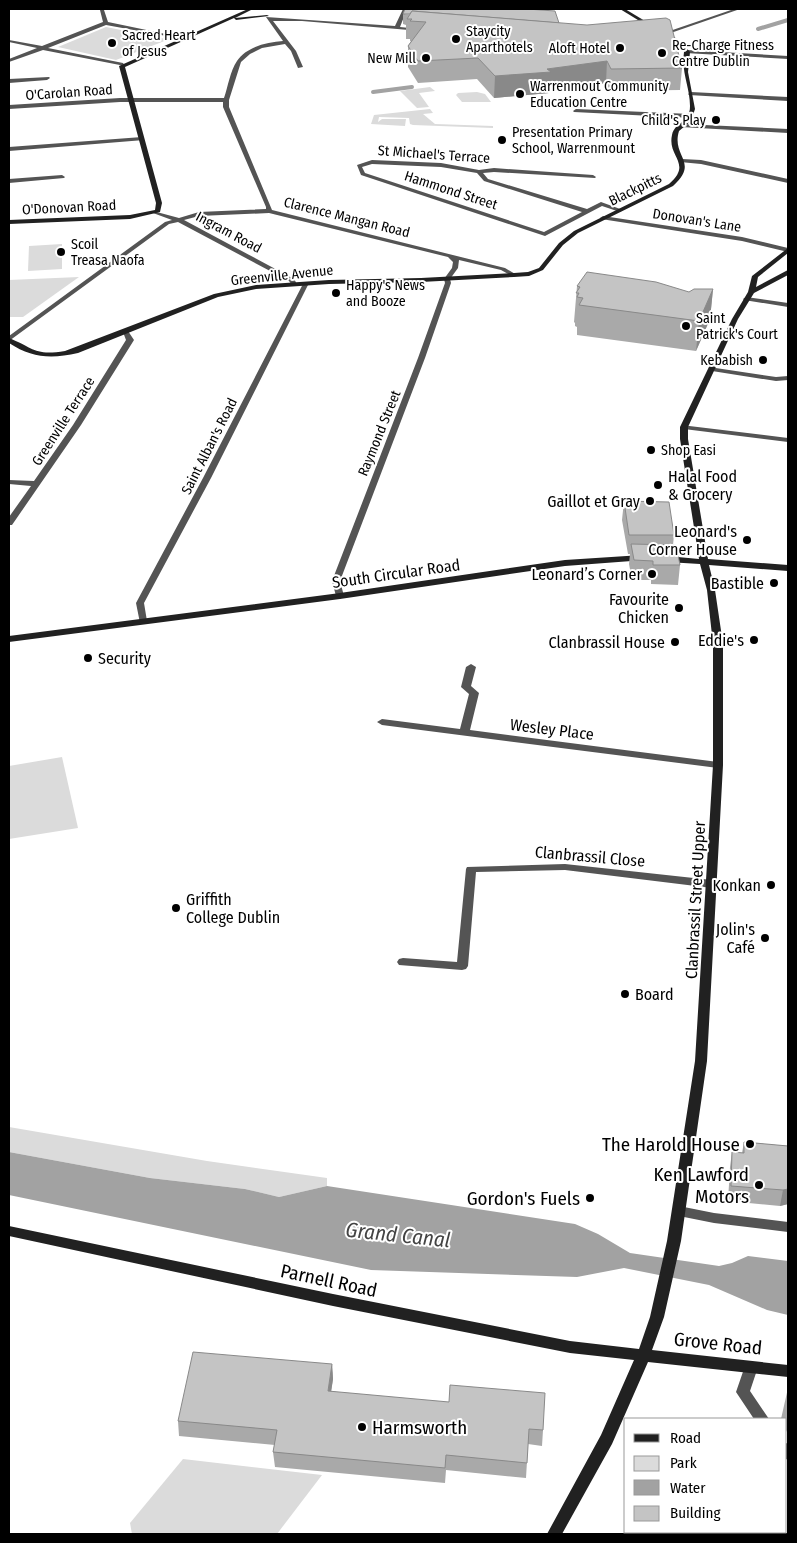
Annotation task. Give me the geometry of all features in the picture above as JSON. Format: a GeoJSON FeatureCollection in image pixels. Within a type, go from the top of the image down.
{"type":"FeatureCollection","features":[{"type":"Feature","properties":{"kind":"street"},"geometry":{"type":"LineString","coordinates":[[9,41],[123,65],[251,9]]}},
{"type":"Feature","properties":{"kind":"street"},"geometry":{"type":"LineString","coordinates":[[261,9],[293,51],[300,67]]}},
{"type":"Feature","properties":{"kind":"street"},"geometry":{"type":"LineString","coordinates":[[397,28],[405,9]]}},
{"type":"Feature","properties":{"kind":"street"},"geometry":{"type":"LineString","coordinates":[[622,9],[679,43],[686,52],[685,69],[691,94],[691,116],[688,122],[678,128],[675,134],[676,148],[682,161],[701,162],[788,181]]}},
{"type":"Feature","properties":{"kind":"street"},"geometry":{"type":"LineString","coordinates":[[656,36],[738,9]]}},
{"type":"Feature","properties":{"kind":"street"},"geometry":{"type":"LineString","coordinates":[[102,10],[106,23]]}},
{"type":"Feature","properties":{"kind":"street"},"geometry":{"type":"LineString","coordinates":[[216,24],[233,19],[269,18],[424,30]]}},
{"type":"Feature","properties":{"kind":"street"},"geometry":{"type":"LineString","coordinates":[[9,61],[106,23],[183,38]]}},
{"type":"Feature","properties":{"kind":"street"},"geometry":{"type":"LineString","coordinates":[[226,100],[239,62],[243,58],[270,44],[286,42]]}},
{"type":"Feature","properties":{"kind":"street"},"geometry":{"type":"LineString","coordinates":[[686,52],[788,58]]}},
{"type":"Feature","properties":{"kind":"street"},"geometry":{"type":"LineString","coordinates":[[123,65],[122,68],[130,100],[159,204],[158,211],[155,212]]}},
{"type":"Feature","properties":{"kind":"street"},"geometry":{"type":"LineString","coordinates":[[9,81],[47,78]]}},
{"type":"Feature","properties":{"kind":"street"},"geometry":{"type":"LineString","coordinates":[[691,94],[788,99]]}},
{"type":"Feature","properties":{"kind":"street","name":"O'Carolan Road"},"geometry":{"type":"LineString","coordinates":[[9,107],[130,100],[226,100]]}},
{"type":"Feature","properties":{"kind":"street","name":"Clarence Mangan Road"},"geometry":{"type":"LineString","coordinates":[[226,100],[226,107],[269,207],[269,211],[451,257],[503,268],[514,275]]}},
{"type":"Feature","properties":{"kind":"street"},"geometry":{"type":"LineString","coordinates":[[576,111],[691,116]]}},
{"type":"Feature","properties":{"kind":"street"},"geometry":{"type":"LineString","coordinates":[[683,126],[788,131]]}},
{"type":"Feature","properties":{"kind":"street"},"geometry":{"type":"LineString","coordinates":[[9,149],[142,139]]}},
{"type":"Feature","properties":{"kind":"street","name":"Blackpitts"},"geometry":{"type":"LineString","coordinates":[[514,275],[529,274],[541,269],[561,244],[576,232],[677,181],[684,171],[682,161]]}},
{"type":"Feature","properties":{"kind":"street","name":"St Michael's Terrace"},"geometry":{"type":"LineString","coordinates":[[364,164],[372,162],[441,165],[479,172],[494,170],[593,177]]}},
{"type":"Feature","properties":{"kind":"street","name":"Hammond Street"},"geometry":{"type":"LineString","coordinates":[[364,164],[359,166],[363,174],[545,234],[587,211]]}},
{"type":"Feature","properties":{"kind":"street"},"geometry":{"type":"LineString","coordinates":[[479,172],[486,180],[587,211],[601,204],[620,210]]}},
{"type":"Feature","properties":{"kind":"street"},"geometry":{"type":"LineString","coordinates":[[9,180],[62,177]]}},
{"type":"Feature","properties":{"kind":"street"},"geometry":{"type":"LineString","coordinates":[[9,340],[167,222],[199,214],[269,211]]}},
{"type":"Feature","properties":{"kind":"street","name":"O'Donovan Road"},"geometry":{"type":"LineString","coordinates":[[9,222],[130,217],[155,212]]}},
{"type":"Feature","properties":{"kind":"street","name":"Ingram Road"},"geometry":{"type":"LineString","coordinates":[[155,212],[177,219],[292,280],[294,284]]}},
{"type":"Feature","properties":{"kind":"street","name":"Donovan's Lane"},"geometry":{"type":"LineString","coordinates":[[603,218],[742,239],[788,250]]}},
{"type":"Feature","properties":{"kind":"street"},"geometry":{"type":"LineString","coordinates":[[788,250],[755,276],[751,292],[684,427],[788,440]]}},
{"type":"Feature","properties":{"kind":"street"},"geometry":{"type":"LineString","coordinates":[[447,278],[455,268],[456,261],[451,257]]}},
{"type":"Feature","properties":{"kind":"street"},"geometry":{"type":"LineString","coordinates":[[751,292],[788,272]]}},
{"type":"Feature","properties":{"kind":"street","name":"Greenville Avenue"},"geometry":{"type":"LineString","coordinates":[[9,340],[32,354],[54,356],[75,352],[216,295],[256,287],[306,283],[514,275]]}},
{"type":"Feature","properties":{"kind":"street","name":"Raymond Street"},"geometry":{"type":"LineString","coordinates":[[340,596],[336,581],[380,462],[419,369],[448,283],[447,278]]}},
{"type":"Feature","properties":{"kind":"street","name":"Saint Alban's Road"},"geometry":{"type":"LineString","coordinates":[[143,621],[140,603],[216,461],[306,283]]}},
{"type":"Feature","properties":{"kind":"street"},"geometry":{"type":"LineString","coordinates":[[746,299],[788,305]]}},
{"type":"Feature","properties":{"kind":"street","name":"Greenville Terrace"},"geometry":{"type":"LineString","coordinates":[[9,522],[77,425],[130,340],[126,332]]}},
{"type":"Feature","properties":{"kind":"street"},"geometry":{"type":"LineString","coordinates":[[712,369],[776,379],[788,378]]}},
{"type":"Feature","properties":{"kind":"street","name":"Clanbrassil Street Upper"},"geometry":{"type":"LineString","coordinates":[[554,1534],[607,1439],[643,1356],[657,1317],[679,1212],[702,1047],[718,765],[718,644],[711,590],[704,561],[684,439],[684,427]]}},
{"type":"Feature","properties":{"kind":"street"},"geometry":{"type":"LineString","coordinates":[[9,482],[37,484]]}},
{"type":"Feature","properties":{"kind":"street","name":"South Circular Road"},"geometry":{"type":"LineString","coordinates":[[9,639],[340,596],[595,560],[654,558],[788,568]]}},
{"type":"Feature","properties":{"kind":"street"},"geometry":{"type":"LineString","coordinates":[[464,733],[474,693],[466,687],[471,667]]}},
{"type":"Feature","properties":{"kind":"street","name":"Wesley Place"},"geometry":{"type":"LineString","coordinates":[[382,722],[718,765]]}},
{"type":"Feature","properties":{"kind":"street","name":"Clanbrassil Close"},"geometry":{"type":"LineString","coordinates":[[403,962],[462,966],[471,869],[565,867],[712,884]]}},
{"type":"Feature","properties":{"kind":"street"},"geometry":{"type":"LineString","coordinates":[[679,1212],[788,1227]]}},
{"type":"Feature","properties":{"kind":"street","name":"Parnell Road"},"geometry":{"type":"LineString","coordinates":[[9,1231],[343,1302],[570,1347],[643,1356]]}},
{"type":"Feature","properties":{"kind":"street","name":"Grove Road"},"geometry":{"type":"LineString","coordinates":[[643,1356],[788,1371]]}},
{"type":"Feature","properties":{"kind":"street"},"geometry":{"type":"LineString","coordinates":[[751,1367],[743,1392],[761,1418]]}},
{"type":"Feature","properties":{"kind":"green space"},"geometry":{"type":"Polygon","coordinates":[[[106,27],[167,40],[116,60],[58,47],[106,27]]]}},
{"type":"Feature","properties":{"kind":"green space"},"geometry":{"type":"Polygon","coordinates":[[[430,87],[435,91],[419,93],[429,107],[417,108],[400,91],[430,87]]]}},
{"type":"Feature","properties":{"kind":"green space"},"geometry":{"type":"Polygon","coordinates":[[[477,92],[485,94],[491,102],[462,102],[456,95],[458,93],[477,92]]]}},
{"type":"Feature","properties":{"kind":"green space"},"geometry":{"type":"Polygon","coordinates":[[[430,109],[433,113],[423,114],[435,124],[493,126],[493,128],[413,125],[410,124],[409,118],[379,117],[378,122],[382,119],[406,119],[405,126],[371,124],[374,115],[430,109]]]}},
{"type":"Feature","properties":{"kind":"green space"},"geometry":{"type":"Polygon","coordinates":[[[62,244],[62,269],[28,271],[29,246],[62,244]]]}},
{"type":"Feature","properties":{"kind":"green space"},"geometry":{"type":"Polygon","coordinates":[[[79,277],[23,317],[9,317],[9,280],[79,277]]]}},
{"type":"Feature","properties":{"kind":"green space"},"geometry":{"type":"Polygon","coordinates":[[[62,757],[78,828],[9,839],[9,766],[62,757]]]}},
{"type":"Feature","properties":{"kind":"green space"},"geometry":{"type":"Polygon","coordinates":[[[9,1127],[207,1161],[327,1178],[327,1186],[279,1197],[245,1189],[150,1178],[9,1152],[9,1127]]]}},
{"type":"Feature","properties":{"kind":"green space"},"geometry":{"type":"Polygon","coordinates":[[[183,1459],[322,1475],[277,1534],[132,1534],[130,1523],[183,1459]]]}},
{"type":"Feature","properties":{"kind":"water","name":"Grand Canal"},"geometry":{"type":"Polygon","coordinates":[[[9,1152],[150,1178],[245,1189],[279,1197],[327,1186],[575,1224],[598,1234],[630,1253],[719,1266],[748,1256],[788,1261],[788,1315],[767,1310],[709,1285],[624,1268],[577,1277],[371,1270],[9,1195],[9,1152]]]}},
{"type":"Feature","properties":{"kind":"building"},"geometry":{"type":"Polygon","coordinates":[[[405,9],[527,9],[555,11],[559,23],[412,11],[410,14],[403,14],[405,9]]]}},
{"type":"Feature","properties":{"kind":"building"},"geometry":{"type":"Polygon","coordinates":[[[412,11],[587,25],[666,18],[670,20],[682,68],[611,69],[607,61],[547,69],[551,72],[495,76],[478,58],[418,61],[408,46],[426,22],[410,21],[412,19],[407,19],[412,11]]]}},
{"type":"Feature","properties":{"kind":"building"},"geometry":{"type":"Polygon","coordinates":[[[587,272],[656,282],[689,292],[694,289],[713,289],[699,321],[579,305],[583,298],[577,297],[579,293],[576,293],[580,287],[577,286],[587,272]]]}},
{"type":"Feature","properties":{"kind":"building"},"geometry":{"type":"Polygon","coordinates":[[[624,501],[669,502],[674,535],[629,535],[624,501]]]}},
{"type":"Feature","properties":{"kind":"building"},"geometry":{"type":"Polygon","coordinates":[[[631,544],[676,545],[680,565],[653,565],[653,561],[634,560],[631,544]]]}},
{"type":"Feature","properties":{"kind":"building","name":"Ken Lawford Motors"},"geometry":{"type":"Polygon","coordinates":[[[744,1142],[788,1146],[788,1189],[731,1186],[732,1152],[744,1153],[744,1142]]]}},
{"type":"Feature","properties":{"kind":"building","name":"Harmsworth"},"geometry":{"type":"Polygon","coordinates":[[[193,1352],[332,1364],[328,1391],[449,1402],[450,1385],[545,1393],[543,1430],[529,1429],[527,1463],[446,1455],[445,1468],[273,1452],[277,1430],[178,1421],[193,1352]]]}},
{"type":"Feature","properties":{"kind":"waterway"},"geometry":{"type":"LineString","coordinates":[[758,29],[788,20]]}},
{"type":"Feature","properties":{"kind":"waterway"},"geometry":{"type":"LineString","coordinates":[[373,92],[412,87]]}},
{"type":"Feature","properties":{"kind":"place","name":"Staycity Aparthotels"},"geometry":{"type":"Point","coordinates":[456,39]}},
{"type":"Feature","properties":{"kind":"place","name":"Sacred Heart of Jesus"},"geometry":{"type":"Point","coordinates":[112,43]}},
{"type":"Feature","properties":{"kind":"place","name":"Aloft Hotel"},"geometry":{"type":"Point","coordinates":[620,48]}},
{"type":"Feature","properties":{"kind":"place","name":"Re-Charge Fitness Centre Dublin"},"geometry":{"type":"Point","coordinates":[662,53]}},
{"type":"Feature","properties":{"kind":"place","name":"New Mill"},"geometry":{"type":"Point","coordinates":[426,58]}},
{"type":"Feature","properties":{"kind":"place","name":"Warrenmout Community Education Centre"},"geometry":{"type":"Point","coordinates":[520,94]}},
{"type":"Feature","properties":{"kind":"place","name":"Child's Play"},"geometry":{"type":"Point","coordinates":[716,120]}},
{"type":"Feature","properties":{"kind":"place","name":"Presentation Primary School, Warrenmount"},"geometry":{"type":"Point","coordinates":[502,140]}},
{"type":"Feature","properties":{"kind":"place","name":"Scoil Treasa Naofa"},"geometry":{"type":"Point","coordinates":[61,252]}},
{"type":"Feature","properties":{"kind":"place","name":"Happy's News and Booze"},"geometry":{"type":"Point","coordinates":[336,293]}},
{"type":"Feature","properties":{"kind":"place","name":"Saint Patrick's Court"},"geometry":{"type":"Point","coordinates":[686,326]}},
{"type":"Feature","properties":{"kind":"place","name":"Kebabish"},"geometry":{"type":"Point","coordinates":[763,360]}},
{"type":"Feature","properties":{"kind":"place","name":"Shop Easi"},"geometry":{"type":"Point","coordinates":[651,450]}},
{"type":"Feature","properties":{"kind":"place","name":"Halal Food & Grocery"},"geometry":{"type":"Point","coordinates":[658,485]}},
{"type":"Feature","properties":{"kind":"place","name":"Gaillot et Gray"},"geometry":{"type":"Point","coordinates":[650,501]}},
{"type":"Feature","properties":{"kind":"place","name":"Leonard's Corner House"},"geometry":{"type":"Point","coordinates":[747,540]}},
{"type":"Feature","properties":{"kind":"place","name":"Leonard’s Corner"},"geometry":{"type":"Point","coordinates":[652,574]}},
{"type":"Feature","properties":{"kind":"place","name":"Bastible"},"geometry":{"type":"Point","coordinates":[774,583]}},
{"type":"Feature","properties":{"kind":"place","name":"Favourite Chicken"},"geometry":{"type":"Point","coordinates":[679,608]}},
{"type":"Feature","properties":{"kind":"place","name":"Eddie's"},"geometry":{"type":"Point","coordinates":[754,640]}},
{"type":"Feature","properties":{"kind":"place","name":"Clanbrassil House"},"geometry":{"type":"Point","coordinates":[675,642]}},
{"type":"Feature","properties":{"kind":"place","name":"Security"},"geometry":{"type":"Point","coordinates":[88,658]}},
{"type":"Feature","properties":{"kind":"place","name":"Konkan"},"geometry":{"type":"Point","coordinates":[771,885]}},
{"type":"Feature","properties":{"kind":"place","name":"Griffith College Dublin"},"geometry":{"type":"Point","coordinates":[176,908]}},
{"type":"Feature","properties":{"kind":"place","name":"Jolin's Café"},"geometry":{"type":"Point","coordinates":[765,938]}},
{"type":"Feature","properties":{"kind":"place","name":"Board"},"geometry":{"type":"Point","coordinates":[625,994]}},
{"type":"Feature","properties":{"kind":"place","name":"The Harold House"},"geometry":{"type":"Point","coordinates":[750,1144]}},
{"type":"Feature","properties":{"kind":"place","name":"Ken Lawford Motors"},"geometry":{"type":"Point","coordinates":[759,1185]}},
{"type":"Feature","properties":{"kind":"place","name":"Gordon's Fuels"},"geometry":{"type":"Point","coordinates":[590,1198]}},
{"type":"Feature","properties":{"kind":"place","name":"Harmsworth"},"geometry":{"type":"Point","coordinates":[362,1427]}}]}
